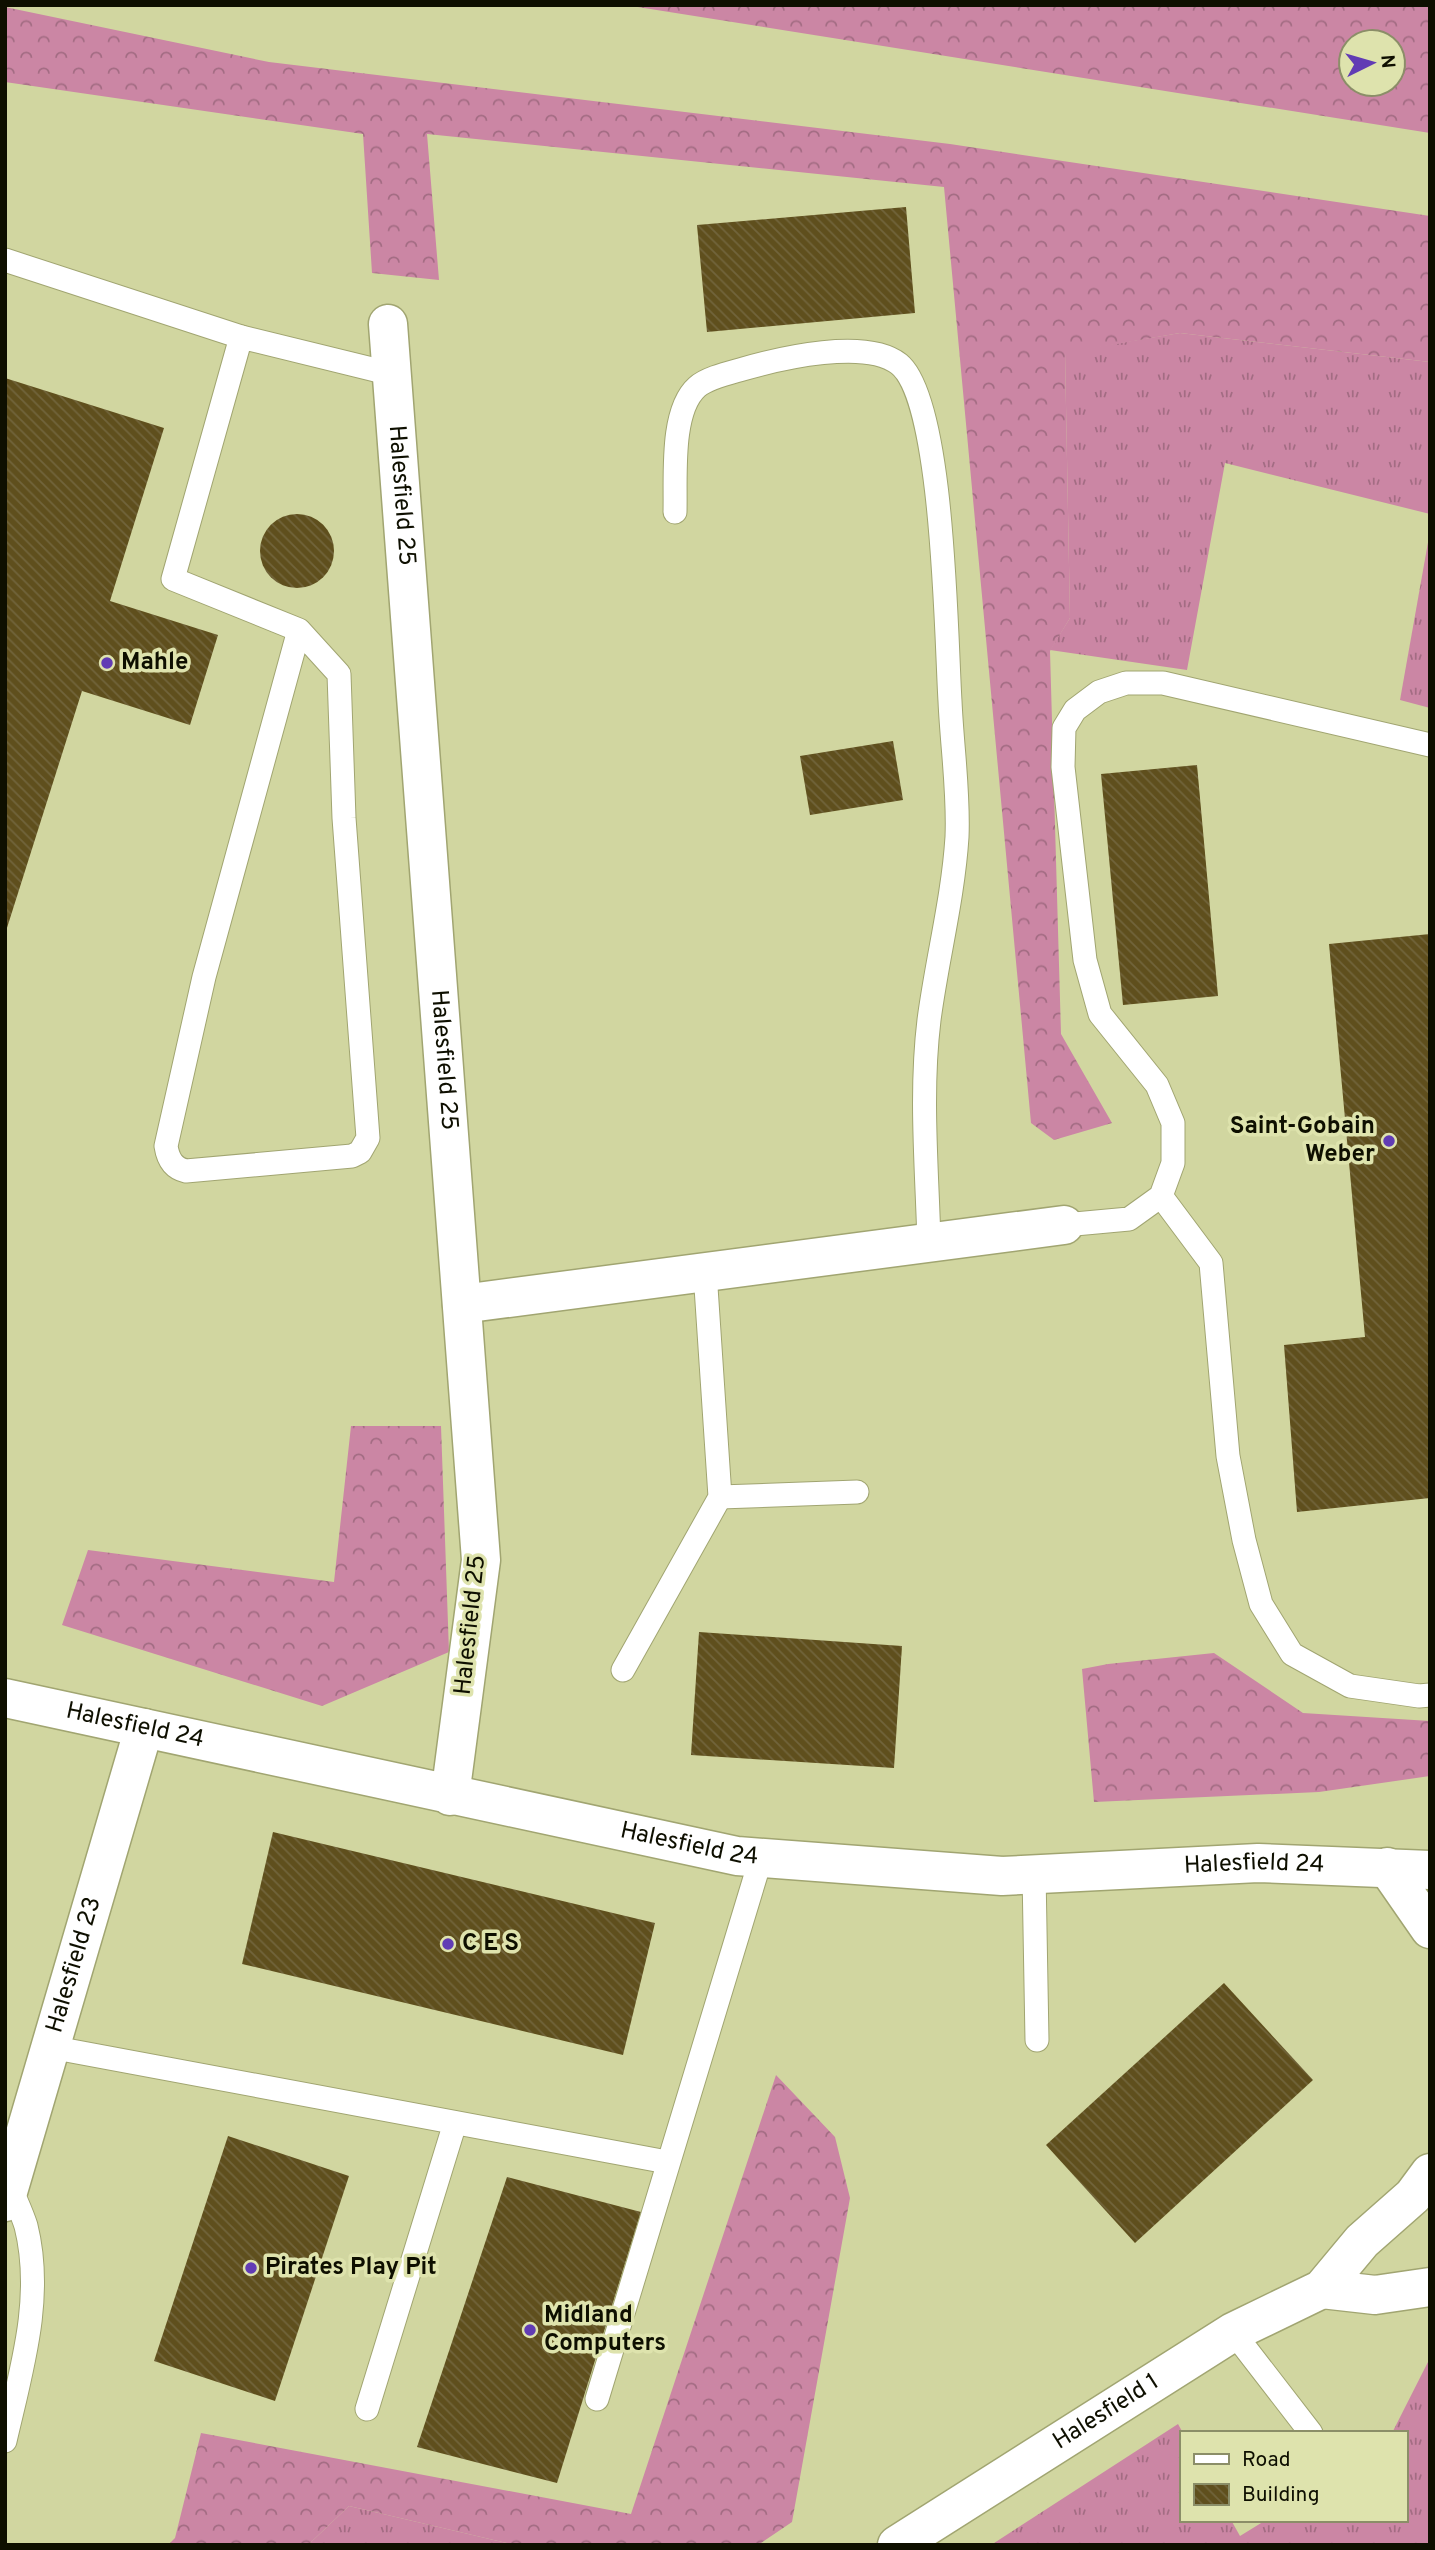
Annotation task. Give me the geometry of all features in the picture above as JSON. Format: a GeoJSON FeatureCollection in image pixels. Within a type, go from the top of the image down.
{"type":"FeatureCollection","features":[{"type":"Feature","properties":{"kind":"street","name":"Halesfield 25"},"geometry":{"type":"LineString","coordinates":[[388,324],[481,1560],[450,1796]]}},
{"type":"Feature","properties":{"kind":"street"},"geometry":{"type":"LineString","coordinates":[[462,1304],[1064,1225]]}},
{"type":"Feature","properties":{"kind":"street","name":"Halesfield 24"},"geometry":{"type":"LineString","coordinates":[[5,1698],[737,1856],[1002,1877],[1034,1873],[1258,1863],[1430,1870]]}},
{"type":"Feature","properties":{"kind":"street","name":"Halesfield 23"},"geometry":{"type":"LineString","coordinates":[[8,2194],[144,1728]]}},
{"type":"Feature","properties":{"kind":"street"},"geometry":{"type":"LineString","coordinates":[[1387,1867],[1430,1928]]}},
{"type":"Feature","properties":{"kind":"street","name":"Halesfield 1"},"geometry":{"type":"LineString","coordinates":[[897,2545],[1233,2332],[1322,2289],[1362,2241],[1413,2196],[1430,2173]]}},
{"type":"Feature","properties":{"kind":"street"},"geometry":{"type":"LineString","coordinates":[[1322,2289],[1375,2295],[1430,2287]]}},
{"type":"Feature","properties":{"kind":"lane"},"geometry":{"type":"LineString","coordinates":[[5,260],[241,337],[392,374]]}},
{"type":"Feature","properties":{"kind":"lane"},"geometry":{"type":"LineString","coordinates":[[241,337],[173,579],[299,630],[339,674],[344,818],[368,1138],[360,1152],[352,1156],[186,1171],[177,1169],[167,1156],[166,1146],[204,977],[299,630]]}},
{"type":"Feature","properties":{"kind":"lane"},"geometry":{"type":"LineString","coordinates":[[675,512],[678,425],[686,401],[698,385],[756,365],[842,351],[882,355],[898,363],[911,376],[924,414],[943,551],[950,705],[957,784],[957,838],[946,926],[929,1022],[925,1106],[929,1243]]}},
{"type":"Feature","properties":{"kind":"lane"},"geometry":{"type":"LineString","coordinates":[[1064,1225],[1129,1219],[1161,1196],[1173,1163],[1173,1123],[1157,1085],[1100,1014],[1085,960],[1063,767],[1064,727],[1075,710],[1099,692],[1126,683],[1163,683],[1430,746]]}},
{"type":"Feature","properties":{"kind":"lane"},"geometry":{"type":"LineString","coordinates":[[1161,1196],[1211,1263],[1228,1456],[1244,1540],[1261,1604],[1292,1654],[1350,1686],[1419,1696],[1430,1695]]}},
{"type":"Feature","properties":{"kind":"lane"},"geometry":{"type":"LineString","coordinates":[[623,1670],[720,1497],[705,1272]]}},
{"type":"Feature","properties":{"kind":"lane"},"geometry":{"type":"LineString","coordinates":[[720,1497],[857,1492]]}},
{"type":"Feature","properties":{"kind":"lane"},"geometry":{"type":"LineString","coordinates":[[597,2399],[761,1858]]}},
{"type":"Feature","properties":{"kind":"lane"},"geometry":{"type":"LineString","coordinates":[[1034,1873],[1037,2040]]}},
{"type":"Feature","properties":{"kind":"lane"},"geometry":{"type":"LineString","coordinates":[[50,2047],[667,2162]]}},
{"type":"Feature","properties":{"kind":"lane"},"geometry":{"type":"LineString","coordinates":[[367,2409],[455,2123]]}},
{"type":"Feature","properties":{"kind":"lane"},"geometry":{"type":"LineString","coordinates":[[5,2441],[28,2337],[33,2288],[26,2227],[8,2194]]}},
{"type":"Feature","properties":{"kind":"lane"},"geometry":{"type":"LineString","coordinates":[[1233,2332],[1309,2431]]}},
{"type":"Feature","properties":{"kind":"green space"},"geometry":{"type":"Polygon","coordinates":[[[625,5],[1430,5],[1430,133],[625,5]]]}},
{"type":"Feature","properties":{"kind":"green space"},"geometry":{"type":"Polygon","coordinates":[[[5,7],[269,62],[950,144],[1430,216],[1430,362],[1180,333],[1065,353],[1070,618],[1050,651],[1061,1034],[1112,1123],[1054,1140],[1031,1123],[944,187],[427,134],[439,280],[372,273],[363,134],[5,82],[5,7]]]}},
{"type":"Feature","properties":{"kind":"green space"},"geometry":{"type":"Polygon","coordinates":[[[1180,333],[1430,362],[1430,514],[1225,463],[1187,670],[1050,650],[1070,618],[1065,352],[1180,333]]]}},
{"type":"Feature","properties":{"kind":"green space"},"geometry":{"type":"Polygon","coordinates":[[[1430,531],[1430,708],[1400,700],[1430,531]]]}},
{"type":"Feature","properties":{"kind":"green space"},"geometry":{"type":"Polygon","coordinates":[[[351,1426],[441,1426],[449,1652],[322,1706],[62,1625],[88,1550],[334,1582],[351,1426]]]}},
{"type":"Feature","properties":{"kind":"green space"},"geometry":{"type":"Polygon","coordinates":[[[1214,1653],[1303,1713],[1430,1721],[1430,1776],[1319,1792],[1094,1802],[1082,1669],[1214,1653]]]}},
{"type":"Feature","properties":{"kind":"green space"},"geometry":{"type":"Polygon","coordinates":[[[776,2075],[835,2137],[850,2198],[792,2522],[758,2545],[515,2545],[349,2506],[308,2545],[168,2545],[175,2538],[201,2433],[631,2514],[776,2075]]]}},
{"type":"Feature","properties":{"kind":"green space"},"geometry":{"type":"Polygon","coordinates":[[[1430,2358],[1430,2545],[991,2545],[1178,2424],[1182,2431],[1180,2522],[1232,2522],[1240,2536],[1263,2522],[1407,2522],[1407,2431],[1393,2431],[1430,2358]]]}},
{"type":"Feature","properties":{"kind":"green space"},"geometry":{"type":"Polygon","coordinates":[[[349,2506],[515,2545],[308,2545],[349,2506]]]}},
{"type":"Feature","properties":{"kind":"building"},"geometry":{"type":"Polygon","coordinates":[[[906,207],[915,313],[707,332],[697,225],[906,207]]]}},
{"type":"Feature","properties":{"kind":"building","name":"Mahle"},"geometry":{"type":"Polygon","coordinates":[[[5,378],[164,428],[110,601],[218,635],[190,725],[82,691],[6,931],[5,378]]]}},
{"type":"Feature","properties":{"kind":"building"},"geometry":{"type":"Polygon","coordinates":[[[297,514],[318,520],[328,530],[334,551],[328,572],[318,582],[297,588],[276,582],[266,572],[260,551],[266,530],[276,520],[297,514]]]}},
{"type":"Feature","properties":{"kind":"building"},"geometry":{"type":"Polygon","coordinates":[[[893,741],[903,800],[810,815],[800,756],[893,741]]]}},
{"type":"Feature","properties":{"kind":"building"},"geometry":{"type":"Polygon","coordinates":[[[1197,765],[1218,996],[1123,1005],[1101,774],[1197,765]]]}},
{"type":"Feature","properties":{"kind":"building","name":"Saint-Gobain Weber"},"geometry":{"type":"Polygon","coordinates":[[[1430,934],[1430,1498],[1297,1512],[1284,1345],[1365,1337],[1329,944],[1430,934]]]}},
{"type":"Feature","properties":{"kind":"building"},"geometry":{"type":"Polygon","coordinates":[[[699,1632],[902,1646],[894,1768],[691,1755],[699,1632]]]}},
{"type":"Feature","properties":{"kind":"building","name":"C E S"},"geometry":{"type":"Polygon","coordinates":[[[273,1832],[655,1923],[623,2055],[242,1964],[273,1832]]]}},
{"type":"Feature","properties":{"kind":"building"},"geometry":{"type":"Polygon","coordinates":[[[1224,1983],[1313,2080],[1135,2243],[1046,2145],[1224,1983]]]}},
{"type":"Feature","properties":{"kind":"building","name":"Pirates Play Pit"},"geometry":{"type":"Polygon","coordinates":[[[228,2136],[349,2176],[275,2401],[154,2361],[228,2136]]]}},
{"type":"Feature","properties":{"kind":"building","name":"Midland Computers"},"geometry":{"type":"Polygon","coordinates":[[[507,2177],[641,2212],[557,2483],[417,2447],[507,2177]]]}},
{"type":"Feature","properties":{"kind":"place","name":"Mahle"},"geometry":{"type":"Point","coordinates":[107,663]}},
{"type":"Feature","properties":{"kind":"place","name":"Saint-Gobain Weber"},"geometry":{"type":"Point","coordinates":[1389,1141]}},
{"type":"Feature","properties":{"kind":"place","name":"C E S"},"geometry":{"type":"Point","coordinates":[448,1944]}},
{"type":"Feature","properties":{"kind":"place","name":"Pirates Play Pit"},"geometry":{"type":"Point","coordinates":[251,2268]}},
{"type":"Feature","properties":{"kind":"place","name":"Midland Computers"},"geometry":{"type":"Point","coordinates":[530,2330]}}]}
